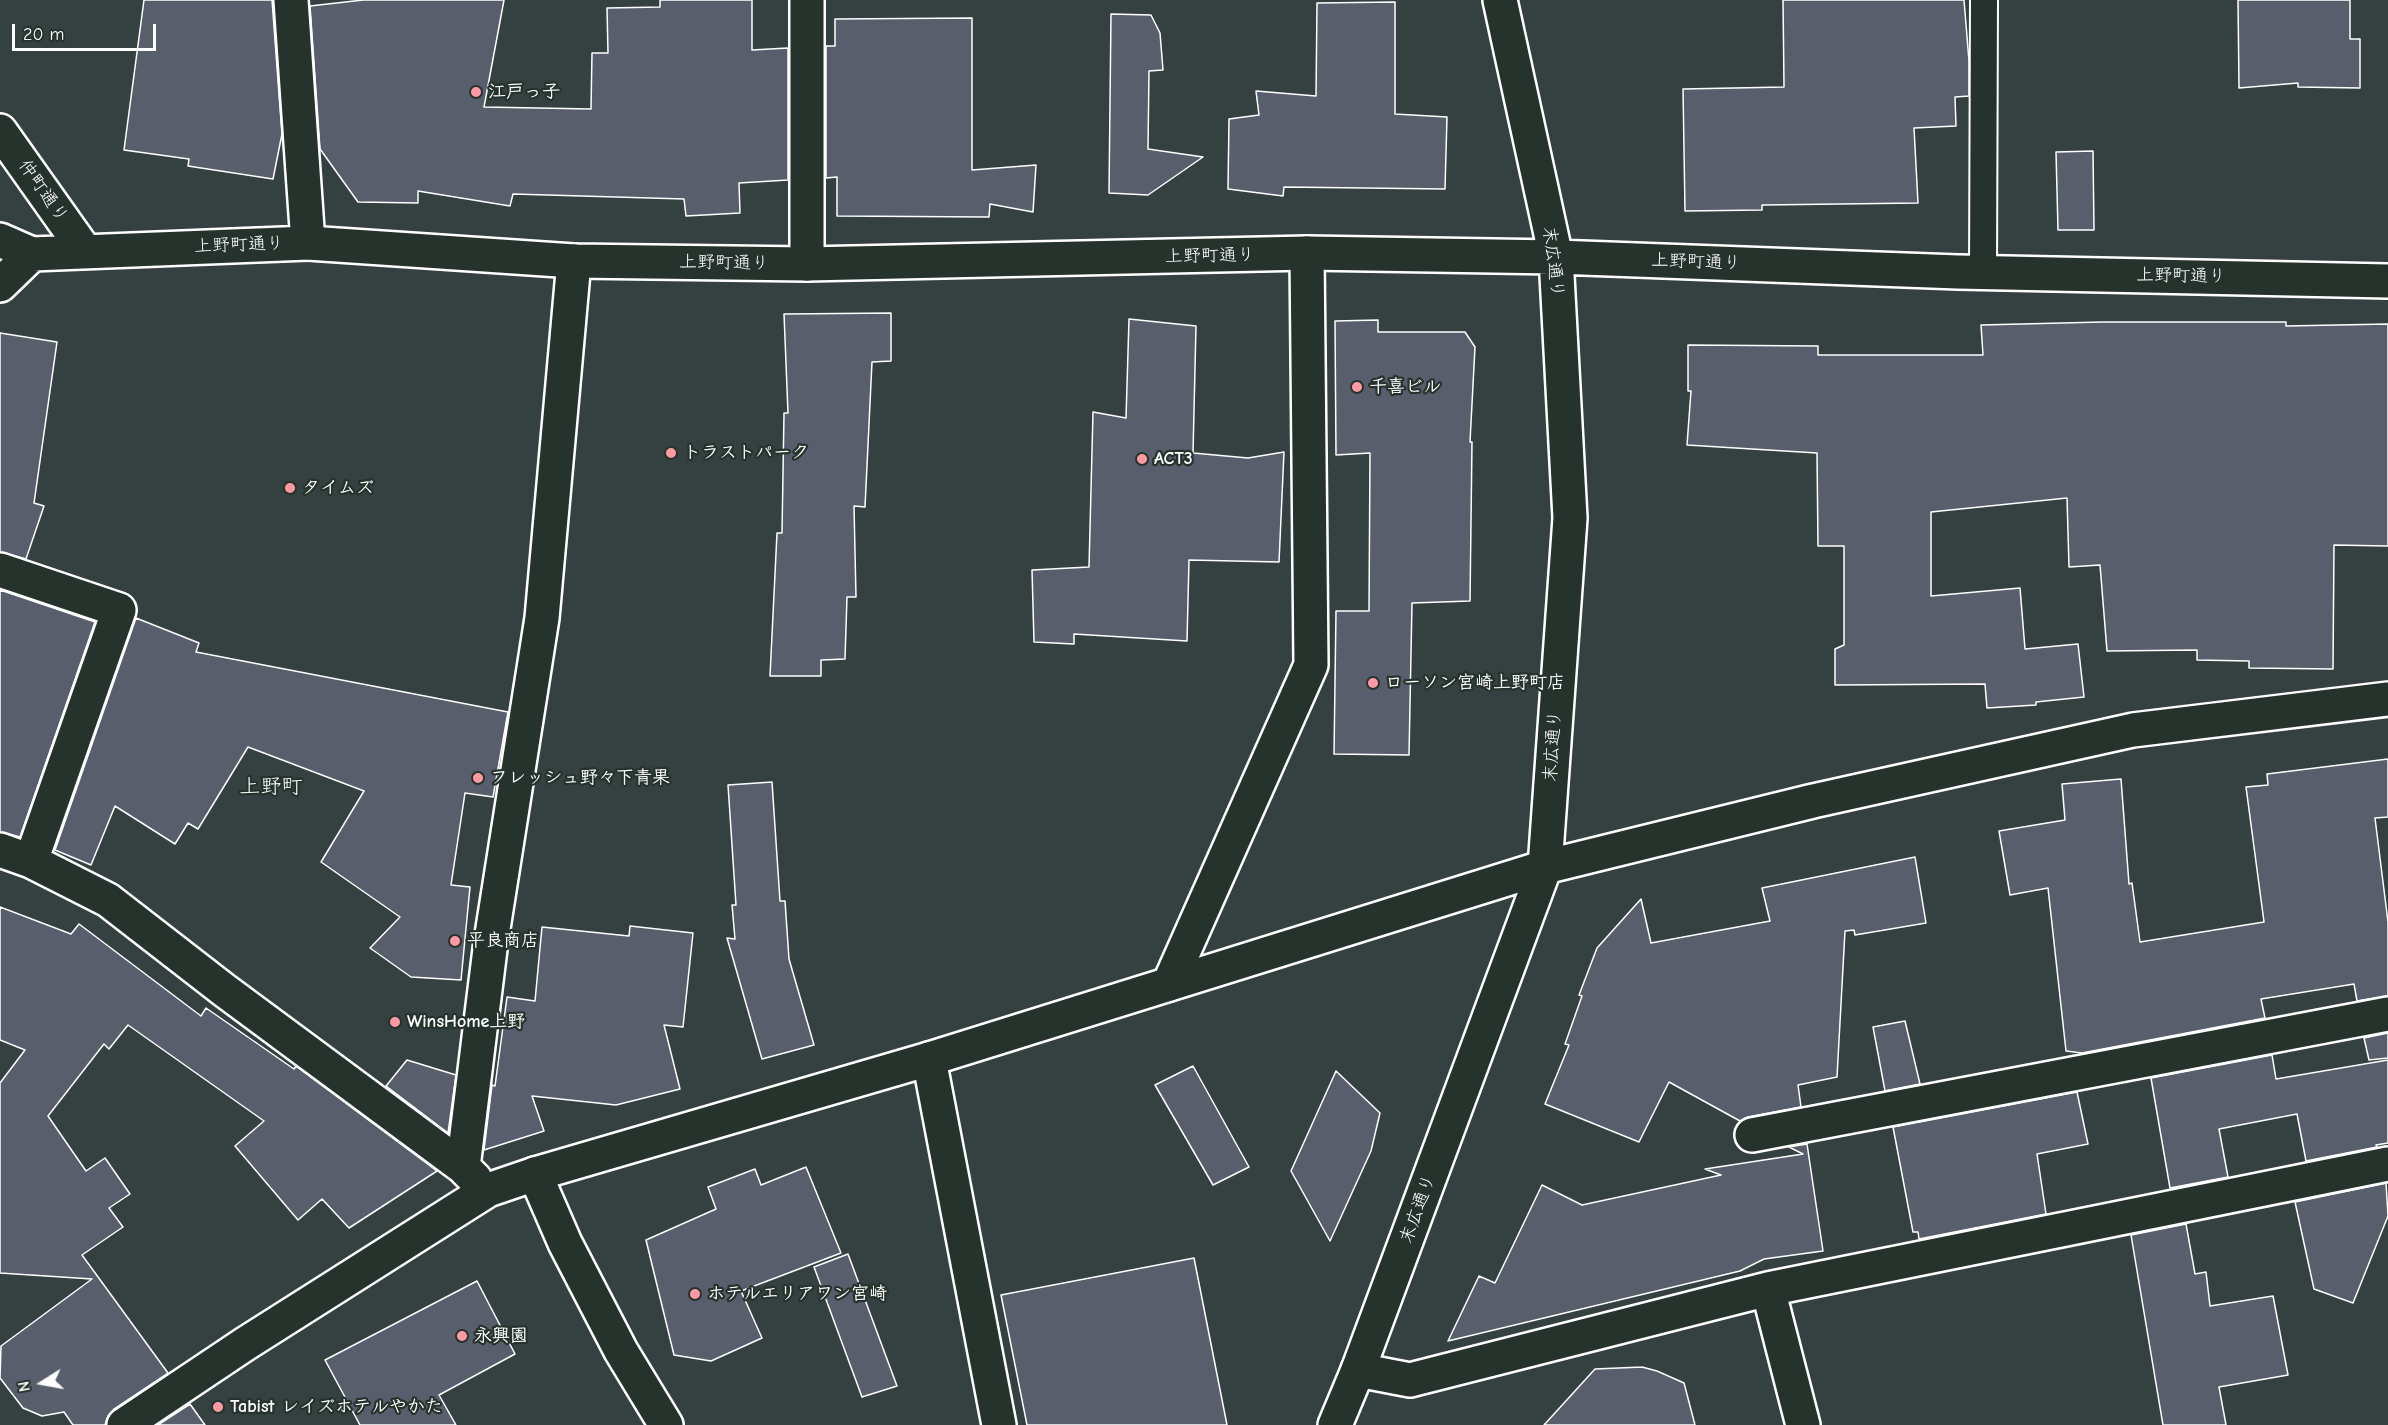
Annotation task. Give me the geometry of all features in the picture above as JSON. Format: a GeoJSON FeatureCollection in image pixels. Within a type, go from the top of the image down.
{"type":"FeatureCollection","features":[{"type":"Feature","properties":{"kind":"street"},"geometry":{"type":"LineString","coordinates":[[291,0],[308,243]]}},
{"type":"Feature","properties":{"kind":"street"},"geometry":{"type":"LineString","coordinates":[[807,0],[807,264]]}},
{"type":"Feature","properties":{"kind":"street","name":"末広通り"},"geometry":{"type":"LineString","coordinates":[[1335,1425],[1358,1370],[1545,867],[1570,518],[1556,256],[1500,0]]}},
{"type":"Feature","properties":{"kind":"street","name":"仲町通り"},"geometry":{"type":"LineString","coordinates":[[0,131],[85,251]]}},
{"type":"Feature","properties":{"kind":"street","name":"上野町通り"},"geometry":{"type":"LineString","coordinates":[[0,240],[32,254],[308,243],[574,261],[807,264],[1307,254],[1556,256],[1983,272],[2388,281]]}},
{"type":"Feature","properties":{"kind":"street"},"geometry":{"type":"LineString","coordinates":[[0,285],[32,254]]}},
{"type":"Feature","properties":{"kind":"street"},"geometry":{"type":"LineString","coordinates":[[1169,984],[1311,665],[1307,254]]}},
{"type":"Feature","properties":{"kind":"street"},"geometry":{"type":"LineString","coordinates":[[463,1167],[490,941],[543,618],[574,261]]}},
{"type":"Feature","properties":{"kind":"street"},"geometry":{"type":"LineString","coordinates":[[0,570],[119,610],[31,861]]}},
{"type":"Feature","properties":{"kind":"street"},"geometry":{"type":"LineString","coordinates":[[124,1425],[245,1344],[488,1190],[535,1174],[929,1059],[1545,867],[1813,801],[2133,730],[2388,699]]}},
{"type":"Feature","properties":{"kind":"street"},"geometry":{"type":"LineString","coordinates":[[0,850],[31,861],[108,900],[463,1167],[488,1190]]}},
{"type":"Feature","properties":{"kind":"street"},"geometry":{"type":"LineString","coordinates":[[1752,1135],[2388,1014]]}},
{"type":"Feature","properties":{"kind":"street"},"geometry":{"type":"LineString","coordinates":[[929,1059],[999,1425]]}},
{"type":"Feature","properties":{"kind":"street"},"geometry":{"type":"LineString","coordinates":[[1358,1370],[1410,1380],[1768,1289],[2388,1164]]}},
{"type":"Feature","properties":{"kind":"street"},"geometry":{"type":"LineString","coordinates":[[535,1174],[565,1243],[616,1341],[666,1425]]}},
{"type":"Feature","properties":{"kind":"street"},"geometry":{"type":"LineString","coordinates":[[1768,1289],[1803,1425]]}},
{"type":"Feature","properties":{"kind":"lane"},"geometry":{"type":"LineString","coordinates":[[1983,272],[1984,0]]}},
{"type":"Feature","properties":{"kind":"building"},"geometry":{"type":"Polygon","coordinates":[[[144,0],[272,0],[282,134],[273,179],[188,166],[189,159],[124,150],[144,0]]]}},
{"type":"Feature","properties":{"kind":"building"},"geometry":{"type":"Polygon","coordinates":[[[363,0],[504,0],[484,107],[591,109],[592,53],[608,53],[607,8],[660,7],[660,0],[752,0],[752,50],[788,48],[788,180],[739,183],[740,213],[686,216],[684,199],[513,194],[510,206],[418,191],[418,203],[358,202],[320,149],[310,6],[363,0]]]}},
{"type":"Feature","properties":{"kind":"building"},"geometry":{"type":"Polygon","coordinates":[[[1783,0],[1964,0],[1969,61],[1969,96],[1955,97],[1956,126],[1914,128],[1918,203],[1762,205],[1762,210],[1685,211],[1683,89],[1784,87],[1783,0]]]}},
{"type":"Feature","properties":{"kind":"building"},"geometry":{"type":"Polygon","coordinates":[[[2238,0],[2350,0],[2350,39],[2360,39],[2360,88],[2298,87],[2298,83],[2239,88],[2238,0]]]}},
{"type":"Feature","properties":{"kind":"building"},"geometry":{"type":"Polygon","coordinates":[[[1395,2],[1395,114],[1447,117],[1445,189],[1284,187],[1283,196],[1228,189],[1229,119],[1259,115],[1256,91],[1316,96],[1317,3],[1395,2]]]}},
{"type":"Feature","properties":{"kind":"building"},"geometry":{"type":"Polygon","coordinates":[[[1111,14],[1151,15],[1160,33],[1163,70],[1149,71],[1148,149],[1203,157],[1148,195],[1109,193],[1111,14]]]}},
{"type":"Feature","properties":{"kind":"building"},"geometry":{"type":"Polygon","coordinates":[[[972,18],[972,170],[1036,165],[1033,212],[990,204],[989,217],[837,216],[837,177],[826,178],[826,46],[835,46],[835,19],[972,18]]]}},
{"type":"Feature","properties":{"kind":"building"},"geometry":{"type":"Polygon","coordinates":[[[2093,151],[2094,230],[2058,230],[2056,152],[2093,151]]]}},
{"type":"Feature","properties":{"kind":"building"},"geometry":{"type":"Polygon","coordinates":[[[891,313],[891,361],[872,362],[865,507],[854,506],[856,597],[847,597],[845,659],[821,660],[821,676],[770,676],[777,533],[782,533],[784,413],[788,413],[784,314],[891,313]]]}},
{"type":"Feature","properties":{"kind":"building"},"geometry":{"type":"Polygon","coordinates":[[[1129,319],[1196,326],[1193,453],[1248,458],[1284,452],[1279,562],[1189,560],[1187,641],[1074,634],[1074,644],[1034,642],[1032,570],[1089,567],[1093,412],[1126,418],[1129,319]]]}},
{"type":"Feature","properties":{"kind":"building"},"geometry":{"type":"Polygon","coordinates":[[[1378,320],[1378,332],[1465,332],[1475,347],[1470,442],[1472,442],[1470,601],[1412,603],[1409,755],[1334,754],[1336,611],[1369,611],[1370,453],[1336,455],[1335,321],[1378,320]]]}},
{"type":"Feature","properties":{"kind":"building"},"geometry":{"type":"Polygon","coordinates":[[[2102,322],[2286,322],[2286,326],[2388,324],[2388,546],[2334,545],[2333,669],[2249,668],[2249,661],[2197,660],[2197,650],[2107,651],[2100,565],[2069,567],[2067,498],[1931,512],[1931,596],[2020,588],[2025,649],[2078,644],[2084,697],[2036,702],[2036,705],[1987,708],[1985,684],[1835,685],[1835,649],[1844,645],[1844,546],[1818,546],[1817,453],[1687,445],[1691,391],[1688,391],[1688,345],[1818,346],[1818,355],[1983,355],[1981,325],[2102,322]]]}},
{"type":"Feature","properties":{"kind":"building"},"geometry":{"type":"Polygon","coordinates":[[[0,333],[57,342],[34,503],[44,506],[26,559],[0,552],[0,333]]]}},
{"type":"Feature","properties":{"kind":"building"},"geometry":{"type":"Polygon","coordinates":[[[0,590],[95,622],[20,837],[0,832],[0,590]]]}},
{"type":"Feature","properties":{"kind":"building"},"geometry":{"type":"Polygon","coordinates":[[[136,618],[199,643],[196,652],[508,712],[493,797],[465,793],[451,885],[470,887],[461,980],[411,977],[370,948],[400,917],[321,862],[364,791],[248,747],[198,829],[188,823],[175,844],[115,806],[91,865],[55,850],[136,618]]]}},
{"type":"Feature","properties":{"kind":"building"},"geometry":{"type":"Polygon","coordinates":[[[2388,759],[2388,817],[2375,818],[2388,922],[2388,996],[2357,1001],[2354,984],[2261,999],[2265,1018],[2082,1053],[2066,1051],[2048,888],[2010,895],[1999,831],[2065,820],[2062,784],[2121,779],[2129,884],[2132,883],[2140,942],[2264,922],[2246,787],[2268,785],[2267,774],[2388,759]]]}},
{"type":"Feature","properties":{"kind":"building"},"geometry":{"type":"Polygon","coordinates":[[[772,782],[780,901],[785,901],[789,959],[814,1045],[762,1059],[727,938],[735,939],[732,905],[736,905],[728,785],[772,782]]]}},
{"type":"Feature","properties":{"kind":"building"},"geometry":{"type":"Polygon","coordinates":[[[1915,857],[1926,923],[1855,935],[1854,930],[1845,931],[1837,1077],[1798,1085],[1801,1107],[1748,1117],[1740,1121],[1669,1082],[1639,1142],[1545,1104],[1569,1045],[1565,1044],[1582,996],[1579,995],[1597,948],[1641,899],[1651,943],[1770,921],[1762,888],[1915,857]]]}},
{"type":"Feature","properties":{"kind":"building"},"geometry":{"type":"Polygon","coordinates":[[[0,907],[71,934],[79,924],[201,1016],[206,1008],[294,1069],[296,1066],[437,1171],[349,1228],[322,1199],[298,1220],[235,1146],[264,1121],[128,1025],[109,1049],[104,1044],[48,1116],[86,1171],[105,1158],[130,1194],[109,1208],[123,1227],[82,1255],[168,1373],[114,1409],[105,1425],[73,1425],[64,1412],[42,1416],[23,1408],[0,1378],[1,1346],[92,1279],[0,1273],[0,1083],[25,1050],[0,1040],[0,907]]]}},
{"type":"Feature","properties":{"kind":"building"},"geometry":{"type":"Polygon","coordinates":[[[630,926],[693,933],[683,1027],[664,1025],[680,1089],[616,1105],[532,1096],[544,1131],[484,1150],[507,997],[535,1001],[542,927],[629,936],[630,926]]]}},
{"type":"Feature","properties":{"kind":"building"},"geometry":{"type":"Polygon","coordinates":[[[1905,1021],[1920,1084],[1885,1091],[1873,1027],[1905,1021]]]}},
{"type":"Feature","properties":{"kind":"building"},"geometry":{"type":"Polygon","coordinates":[[[2388,1033],[2388,1058],[2369,1060],[2364,1038],[2388,1033]]]}},
{"type":"Feature","properties":{"kind":"building"},"geometry":{"type":"Polygon","coordinates":[[[2272,1055],[2276,1079],[2388,1060],[2388,1143],[2306,1161],[2297,1114],[2219,1129],[2228,1177],[2170,1188],[2151,1078],[2272,1055]]]}},
{"type":"Feature","properties":{"kind":"building"},"geometry":{"type":"Polygon","coordinates":[[[407,1060],[456,1075],[448,1133],[386,1086],[407,1060]]]}},
{"type":"Feature","properties":{"kind":"building"},"geometry":{"type":"Polygon","coordinates":[[[1193,1066],[1249,1167],[1213,1185],[1155,1085],[1193,1066]]]}},
{"type":"Feature","properties":{"kind":"building"},"geometry":{"type":"Polygon","coordinates":[[[1336,1071],[1380,1113],[1371,1151],[1330,1241],[1291,1171],[1336,1071]]]}},
{"type":"Feature","properties":{"kind":"building"},"geometry":{"type":"Polygon","coordinates":[[[2077,1092],[2088,1144],[2037,1154],[2046,1214],[1919,1239],[1918,1232],[1913,1232],[1893,1127],[2077,1092]]]}},
{"type":"Feature","properties":{"kind":"building"},"geometry":{"type":"Polygon","coordinates":[[[1807,1144],[1823,1251],[1764,1259],[1740,1271],[1448,1341],[1479,1276],[1495,1283],[1542,1185],[1582,1205],[1721,1175],[1705,1169],[1803,1154],[1789,1147],[1807,1144]]]}},
{"type":"Feature","properties":{"kind":"building"},"geometry":{"type":"Polygon","coordinates":[[[806,1167],[841,1253],[741,1291],[762,1338],[711,1361],[674,1355],[646,1240],[716,1209],[708,1187],[755,1169],[761,1185],[806,1167]]]}},
{"type":"Feature","properties":{"kind":"building"},"geometry":{"type":"Polygon","coordinates":[[[2386,1183],[2388,1216],[2353,1303],[2314,1289],[2295,1202],[2386,1183]]]}},
{"type":"Feature","properties":{"kind":"building"},"geometry":{"type":"Polygon","coordinates":[[[2186,1224],[2195,1274],[2206,1272],[2210,1306],[2273,1296],[2288,1375],[2219,1387],[2226,1425],[2163,1425],[2131,1235],[2186,1224]]]}},
{"type":"Feature","properties":{"kind":"building"},"geometry":{"type":"Polygon","coordinates":[[[848,1254],[897,1386],[862,1397],[814,1267],[848,1254]]]}},
{"type":"Feature","properties":{"kind":"building"},"geometry":{"type":"Polygon","coordinates":[[[1194,1258],[1227,1425],[1027,1425],[1001,1295],[1194,1258]]]}},
{"type":"Feature","properties":{"kind":"building"},"geometry":{"type":"Polygon","coordinates":[[[477,1281],[515,1354],[439,1395],[456,1425],[360,1425],[325,1360],[477,1281]]]}},
{"type":"Feature","properties":{"kind":"building"},"geometry":{"type":"Polygon","coordinates":[[[1642,1367],[1684,1383],[1695,1425],[1544,1425],[1595,1369],[1642,1367]]]}},
{"type":"Feature","properties":{"kind":"building"},"geometry":{"type":"Polygon","coordinates":[[[190,1404],[205,1425],[158,1425],[190,1404]]]}},
{"type":"Feature","properties":{"kind":"place","name":"江戸っ子"},"geometry":{"type":"Point","coordinates":[476,92]}},
{"type":"Feature","properties":{"kind":"place","name":"千喜ビル"},"geometry":{"type":"Point","coordinates":[1357,387]}},
{"type":"Feature","properties":{"kind":"place","name":"トラストパーク"},"geometry":{"type":"Point","coordinates":[671,453]}},
{"type":"Feature","properties":{"kind":"place","name":"ACT3"},"geometry":{"type":"Point","coordinates":[1142,459]}},
{"type":"Feature","properties":{"kind":"place","name":"タイムズ"},"geometry":{"type":"Point","coordinates":[290,488]}},
{"type":"Feature","properties":{"kind":"place","name":"ローソン宮崎上野町店"},"geometry":{"type":"Point","coordinates":[1373,683]}},
{"type":"Feature","properties":{"kind":"place","name":"フレッシュ野々下青果"},"geometry":{"type":"Point","coordinates":[478,778]}},
{"type":"Feature","properties":{"kind":"place","name":"平良商店"},"geometry":{"type":"Point","coordinates":[455,941]}},
{"type":"Feature","properties":{"kind":"place","name":"WinsHome上野"},"geometry":{"type":"Point","coordinates":[395,1022]}},
{"type":"Feature","properties":{"kind":"place","name":"ホテルエリアワン宮崎"},"geometry":{"type":"Point","coordinates":[695,1294]}},
{"type":"Feature","properties":{"kind":"place","name":"永興園"},"geometry":{"type":"Point","coordinates":[462,1336]}},
{"type":"Feature","properties":{"kind":"place","name":"Tabist レイズホテルやかた"},"geometry":{"type":"Point","coordinates":[218,1407]}},
{"type":"Feature","properties":{"kind":"district","name":"上野町"},"geometry":{"type":"Point","coordinates":[271,787]}}]}
